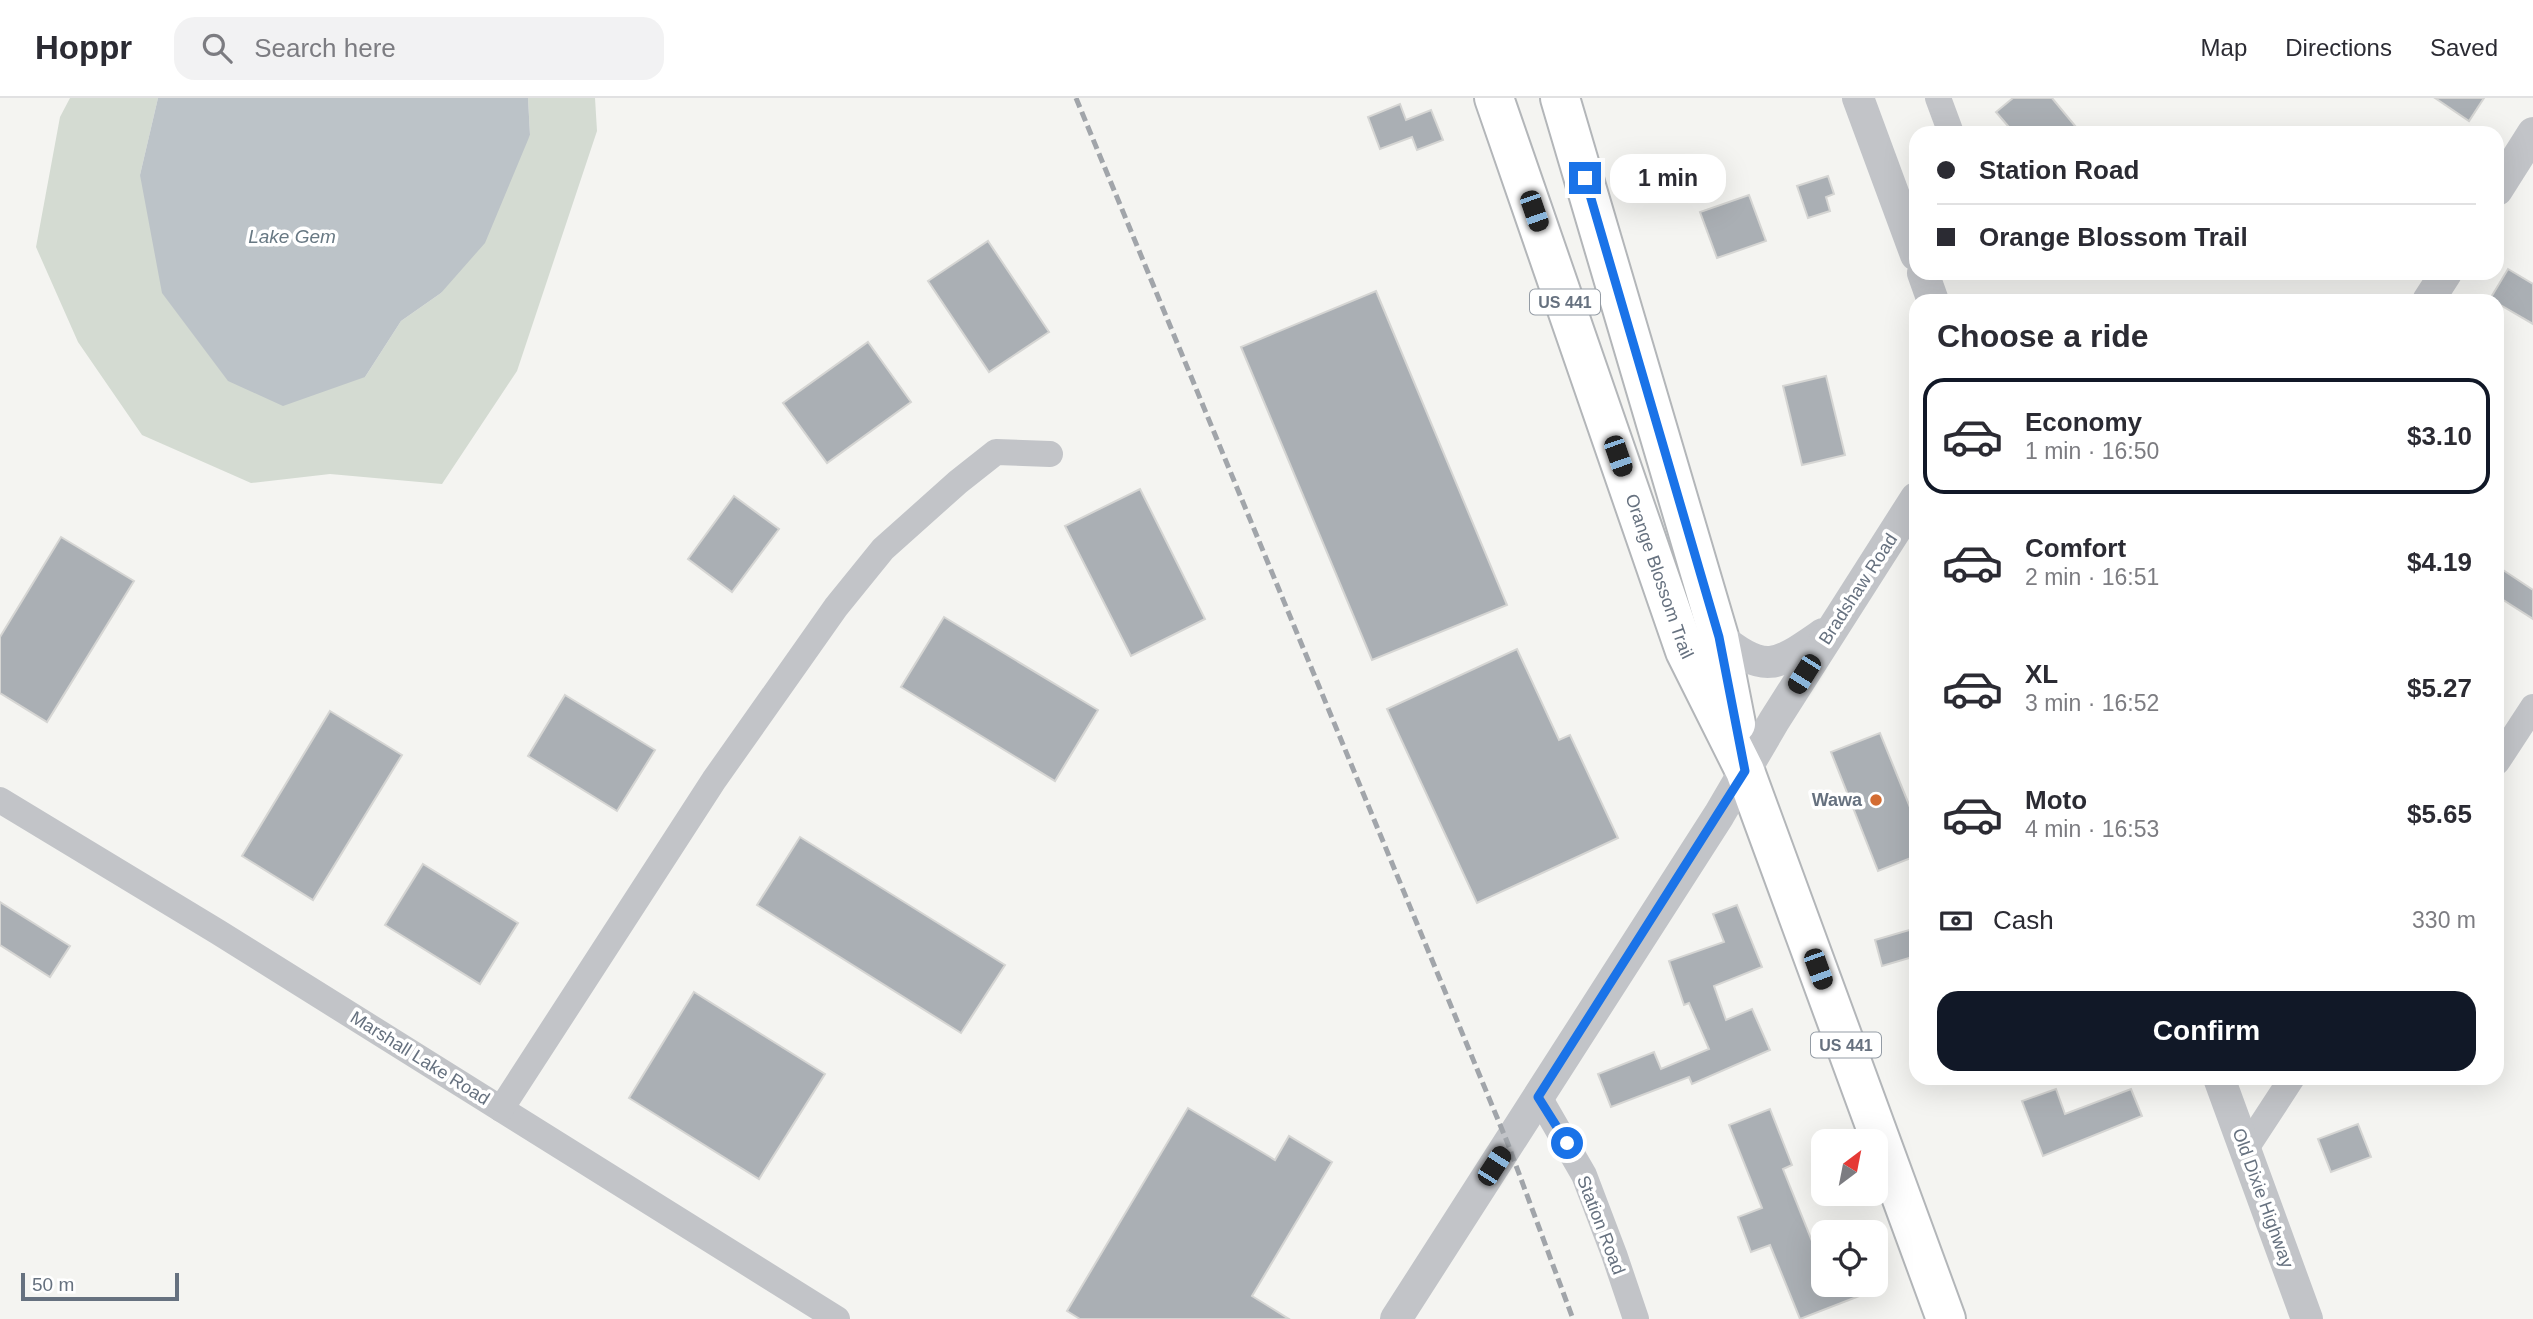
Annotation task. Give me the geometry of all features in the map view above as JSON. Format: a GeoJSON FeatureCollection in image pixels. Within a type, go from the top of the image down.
{"type":"FeatureCollection","features":[{"type":"Feature","properties":{"kind":"main road","name":"Orange Blossom Trail"},"geometry":{"type":"LineString","coordinates":[[1494,98],[1685,651],[1745,771],[1946,1319]]}},
{"type":"Feature","properties":{"kind":"main road","name":"Orange Blossom Trail"},"geometry":{"type":"LineString","coordinates":[[1560,98],[1719,637],[1745,771]]}},
{"type":"Feature","properties":{"kind":"street"},"geometry":{"type":"LineString","coordinates":[[1858,98],[1909,236]]}},
{"type":"Feature","properties":{"kind":"street"},"geometry":{"type":"LineString","coordinates":[[1938,98],[1948,126]]}},
{"type":"Feature","properties":{"kind":"street"},"geometry":{"type":"LineString","coordinates":[[2504,179],[2532,135]]}},
{"type":"Feature","properties":{"kind":"street"},"geometry":{"type":"LineString","coordinates":[[501,1109],[714,780],[836,607],[883,549],[996,452],[1050,454]]}},
{"type":"Feature","properties":{"kind":"street","name":"Bradshaw Road"},"geometry":{"type":"LineString","coordinates":[[1396,1319],[1909,509]]}},
{"type":"Feature","properties":{"kind":"street"},"geometry":{"type":"LineString","coordinates":[[1719,637],[1739,654],[1762,663],[1777,662],[1791,656],[1833,627]]}},
{"type":"Feature","properties":{"kind":"street"},"geometry":{"type":"LineString","coordinates":[[2504,751],[2533,707]]}},
{"type":"Feature","properties":{"kind":"street","name":"Marshall Lake Road"},"geometry":{"type":"LineString","coordinates":[[0,800],[218,932],[837,1319]]}},
{"type":"Feature","properties":{"kind":"street","name":"Old Dixie Highway"},"geometry":{"type":"LineString","coordinates":[[2222,1085],[2307,1319]]}},
{"type":"Feature","properties":{"kind":"street"},"geometry":{"type":"LineString","coordinates":[[2245,1150],[2287,1085]]}},
{"type":"Feature","properties":{"kind":"street","name":"Station Road"},"geometry":{"type":"LineString","coordinates":[[1538,1097],[1584,1175],[1636,1319]]}},
{"type":"Feature","properties":{"kind":"shaded area"},"geometry":{"type":"Polygon","coordinates":[[[70,98],[158,98],[140,175],[365,377],[401,321],[441,293],[530,135],[528,98],[595,98],[597,131],[517,371],[442,484],[330,474],[251,483],[142,435],[78,342],[36,247],[60,117],[70,98]]]}},
{"type":"Feature","properties":{"kind":"water","name":"Lake Gem"},"geometry":{"type":"Polygon","coordinates":[[[158,98],[528,98],[530,135],[485,243],[441,293],[401,321],[365,377],[283,406],[228,381],[162,293],[140,175],[158,98]]]}},
{"type":"Feature","properties":{"kind":"building"},"geometry":{"type":"Polygon","coordinates":[[[2013,98],[2052,98],[2075,126],[2008,126],[1996,112],[2013,98]]]}},
{"type":"Feature","properties":{"kind":"building"},"geometry":{"type":"Polygon","coordinates":[[[2435,98],[2484,98],[2469,121],[2435,98]]]}},
{"type":"Feature","properties":{"kind":"building"},"geometry":{"type":"Polygon","coordinates":[[[1400,104],[1406,120],[1431,110],[1443,140],[1417,150],[1412,137],[1380,149],[1368,117],[1400,104]]]}},
{"type":"Feature","properties":{"kind":"building"},"geometry":{"type":"Polygon","coordinates":[[[1828,176],[1834,194],[1826,197],[1830,211],[1808,218],[1797,186],[1828,176]]]}},
{"type":"Feature","properties":{"kind":"building"},"geometry":{"type":"Polygon","coordinates":[[[1749,195],[1766,241],[1717,258],[1700,212],[1749,195]]]}},
{"type":"Feature","properties":{"kind":"building"},"geometry":{"type":"Polygon","coordinates":[[[988,241],[1049,332],[989,372],[928,281],[988,241]]]}},
{"type":"Feature","properties":{"kind":"building"},"geometry":{"type":"Polygon","coordinates":[[[2508,269],[2533,284],[2533,324],[2504,307],[2504,294],[2493,294],[2504,280],[2508,269]]]}},
{"type":"Feature","properties":{"kind":"building"},"geometry":{"type":"Polygon","coordinates":[[[1376,291],[1507,605],[1372,660],[1241,347],[1376,291]]]}},
{"type":"Feature","properties":{"kind":"building"},"geometry":{"type":"Polygon","coordinates":[[[868,342],[911,402],[827,463],[783,403],[868,342]]]}},
{"type":"Feature","properties":{"kind":"building"},"geometry":{"type":"Polygon","coordinates":[[[1826,376],[1845,455],[1802,465],[1783,386],[1826,376]]]}},
{"type":"Feature","properties":{"kind":"building"},"geometry":{"type":"Polygon","coordinates":[[[1140,489],[1205,619],[1131,656],[1065,526],[1140,489]]]}},
{"type":"Feature","properties":{"kind":"building"},"geometry":{"type":"Polygon","coordinates":[[[734,496],[779,529],[732,592],[688,559],[734,496]]]}},
{"type":"Feature","properties":{"kind":"building"},"geometry":{"type":"Polygon","coordinates":[[[61,537],[134,581],[47,722],[0,693],[0,637],[61,537]]]}},
{"type":"Feature","properties":{"kind":"building"},"geometry":{"type":"Polygon","coordinates":[[[2504,571],[2533,590],[2533,619],[2504,600],[2504,571]]]}},
{"type":"Feature","properties":{"kind":"building"},"geometry":{"type":"Polygon","coordinates":[[[944,617],[1098,710],[1055,781],[901,687],[944,617]]]}},
{"type":"Feature","properties":{"kind":"building"},"geometry":{"type":"Polygon","coordinates":[[[1517,649],[1559,740],[1570,735],[1618,838],[1477,903],[1387,709],[1517,649]]]}},
{"type":"Feature","properties":{"kind":"building"},"geometry":{"type":"Polygon","coordinates":[[[565,695],[655,750],[617,811],[528,756],[565,695]]]}},
{"type":"Feature","properties":{"kind":"building"},"geometry":{"type":"Polygon","coordinates":[[[330,711],[402,755],[313,900],[242,856],[330,711]]]}},
{"type":"Feature","properties":{"kind":"building"},"geometry":{"type":"Polygon","coordinates":[[[1880,733],[1909,805],[1909,859],[1878,871],[1831,752],[1880,733]]]}},
{"type":"Feature","properties":{"kind":"building"},"geometry":{"type":"Polygon","coordinates":[[[800,837],[1005,965],[961,1033],[757,905],[800,837]]]}},
{"type":"Feature","properties":{"kind":"building"},"geometry":{"type":"Polygon","coordinates":[[[423,864],[518,923],[480,984],[385,925],[423,864]]]}},
{"type":"Feature","properties":{"kind":"building"},"geometry":{"type":"Polygon","coordinates":[[[0,902],[70,946],[50,977],[0,945],[0,902]]]}},
{"type":"Feature","properties":{"kind":"building"},"geometry":{"type":"Polygon","coordinates":[[[1737,905],[1762,967],[1714,986],[1726,1020],[1752,1009],[1770,1050],[1692,1084],[1689,1077],[1611,1107],[1598,1074],[1654,1052],[1661,1069],[1709,1049],[1689,1003],[1684,1005],[1669,961],[1724,942],[1713,914],[1737,905]]]}},
{"type":"Feature","properties":{"kind":"building"},"geometry":{"type":"Polygon","coordinates":[[[1909,930],[1909,958],[1882,966],[1875,940],[1909,930]]]}},
{"type":"Feature","properties":{"kind":"building"},"geometry":{"type":"Polygon","coordinates":[[[694,992],[825,1074],[759,1179],[629,1098],[694,992]]]}},
{"type":"Feature","properties":{"kind":"building"},"geometry":{"type":"Polygon","coordinates":[[[2056,1089],[2065,1114],[2131,1089],[2142,1116],[2043,1156],[2022,1101],[2056,1089]]]}},
{"type":"Feature","properties":{"kind":"building"},"geometry":{"type":"Polygon","coordinates":[[[1188,1108],[1275,1160],[1289,1136],[1332,1162],[1252,1296],[1289,1319],[1080,1319],[1067,1311],[1188,1108]]]}},
{"type":"Feature","properties":{"kind":"building"},"geometry":{"type":"Polygon","coordinates":[[[1770,1109],[1792,1165],[1783,1169],[1811,1239],[1811,1297],[1857,1297],[1800,1319],[1770,1245],[1751,1252],[1738,1217],[1762,1208],[1729,1125],[1770,1109]]]}},
{"type":"Feature","properties":{"kind":"building"},"geometry":{"type":"Polygon","coordinates":[[[2358,1124],[2371,1157],[2331,1172],[2318,1139],[2358,1124]]]}},
{"type":"Feature","properties":{"kind":"railway"},"geometry":{"type":"LineString","coordinates":[[1076,98],[1508,1144],[1573,1319]]}},
{"type":"Feature","properties":{"kind":"place","name":"Wawa"},"geometry":{"type":"Point","coordinates":[1876,800]}},
{"type":"Feature","properties":{"kind":"route"},"geometry":{"type":"LineString","coordinates":[[1567,1143],[1538,1097],[1745,771],[1719,637],[1585,178]]}}]}
